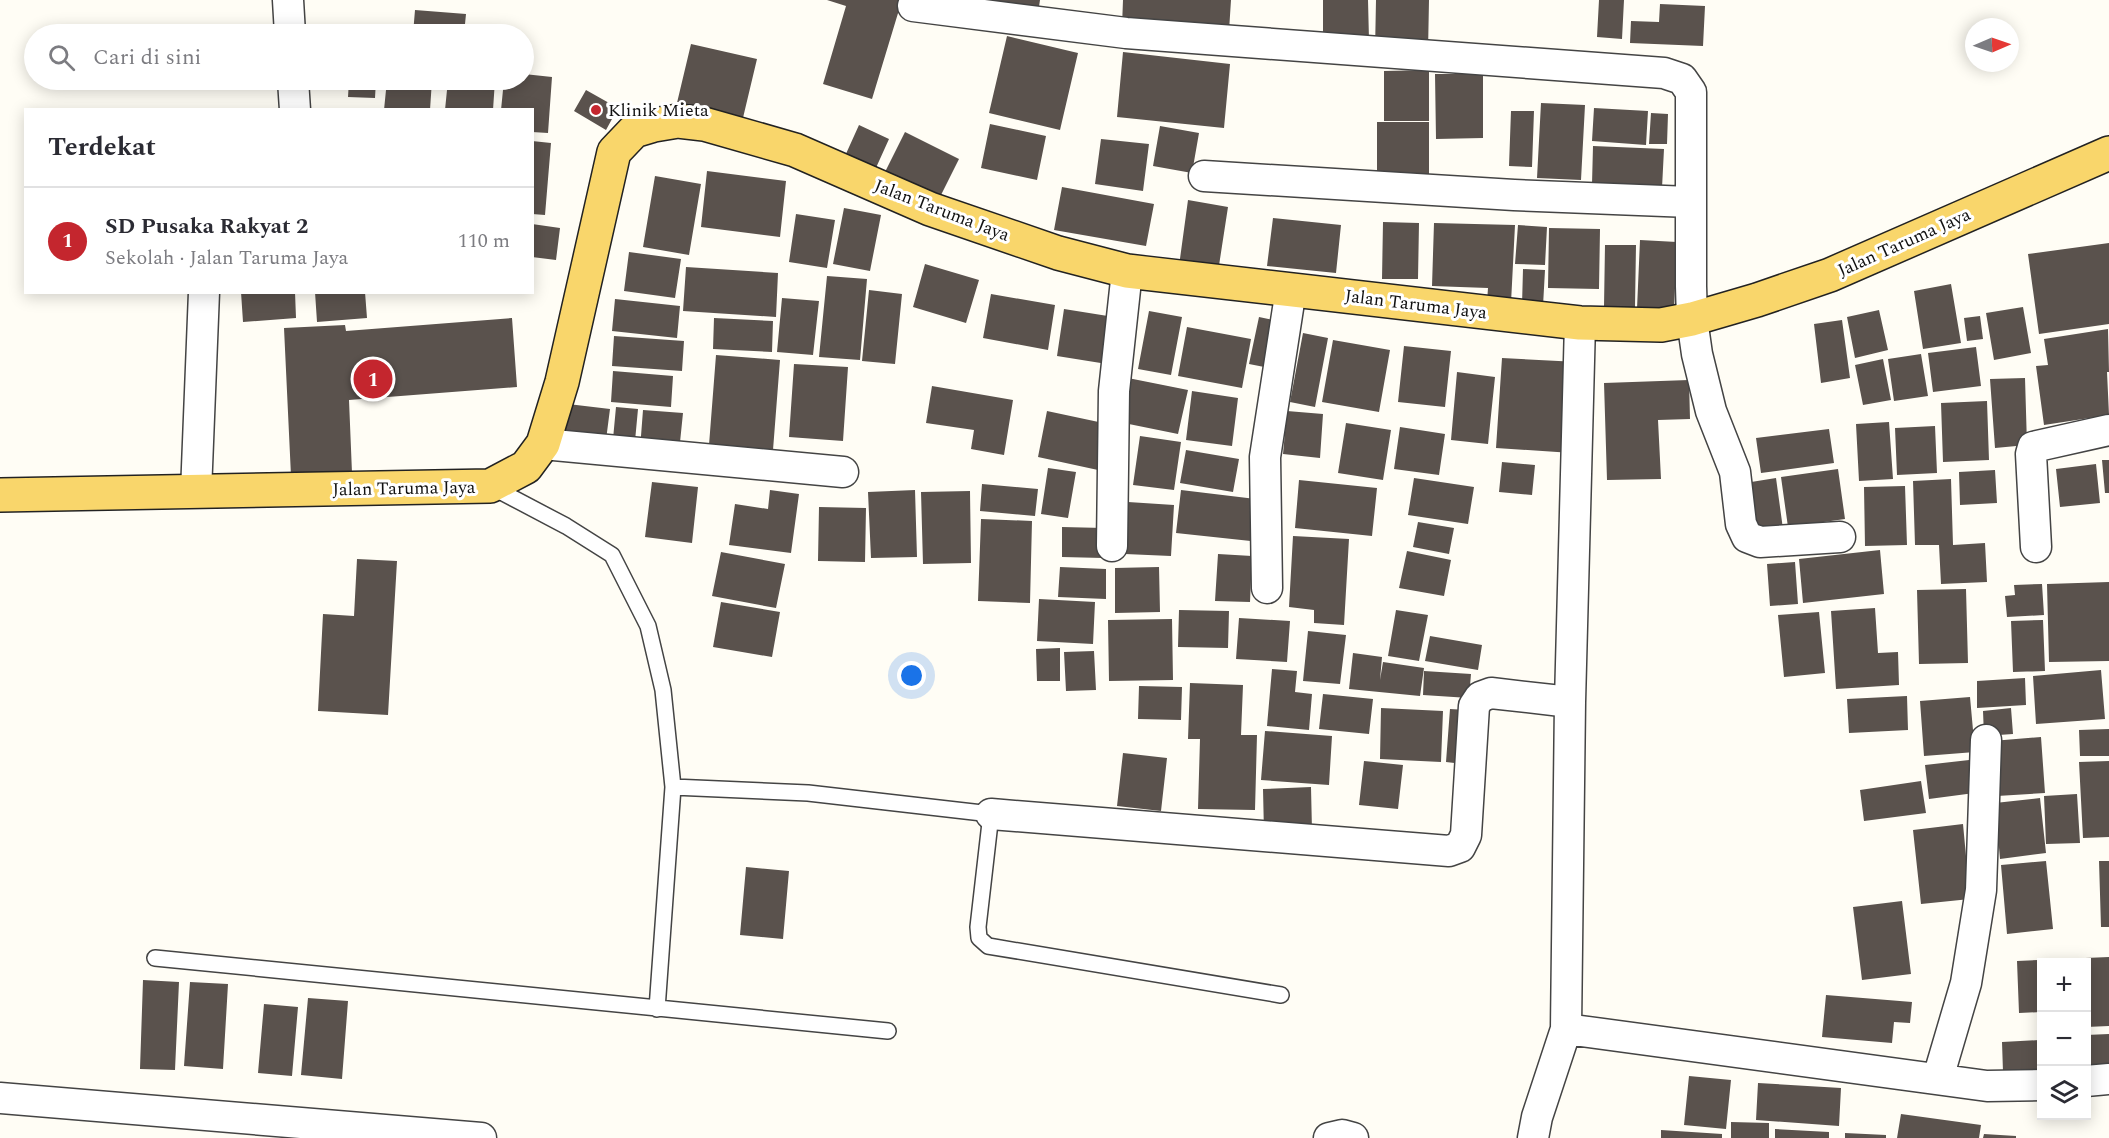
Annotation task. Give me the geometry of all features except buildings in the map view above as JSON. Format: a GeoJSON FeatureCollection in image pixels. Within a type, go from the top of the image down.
{"type":"FeatureCollection","features":[{"type":"Feature","properties":{"kind":"main road","name":"Jalan Taruma Jaya"},"geometry":{"type":"LineString","coordinates":[[0,495],[490,486],[526,466],[543,444],[562,382],[614,152],[634,130],[654,125],[678,122],[715,127],[795,150],[952,216],[1058,253],[1127,271],[1580,323],[1661,325],[1692,319],[1830,275],[2109,153]]}},
{"type":"Feature","properties":{"kind":"street"},"geometry":{"type":"LineString","coordinates":[[288,0],[289,24]]}},
{"type":"Feature","properties":{"kind":"street"},"geometry":{"type":"LineString","coordinates":[[913,6],[1126,33],[1664,73],[1682,79],[1691,92],[1692,319],[1697,354],[1711,411],[1735,472],[1741,524],[1747,537],[1760,542],[1840,537]]}},
{"type":"Feature","properties":{"kind":"street"},"geometry":{"type":"LineString","coordinates":[[294,90],[295,108]]}},
{"type":"Feature","properties":{"kind":"street"},"geometry":{"type":"LineString","coordinates":[[1204,176],[1514,195],[1690,202]]}},
{"type":"Feature","properties":{"kind":"street"},"geometry":{"type":"LineString","coordinates":[[1112,546],[1114,391],[1127,271]]}},
{"type":"Feature","properties":{"kind":"street"},"geometry":{"type":"LineString","coordinates":[[1268,588],[1265,457],[1291,289]]}},
{"type":"Feature","properties":{"kind":"street"},"geometry":{"type":"LineString","coordinates":[[196,492],[204,294]]}},
{"type":"Feature","properties":{"kind":"street"},"geometry":{"type":"LineString","coordinates":[[1533,1138],[1537,1117],[1566,1029],[1570,702],[1580,323]]}},
{"type":"Feature","properties":{"kind":"street"},"geometry":{"type":"LineString","coordinates":[[2036,547],[2031,454],[2033,447],[2109,430]]}},
{"type":"Feature","properties":{"kind":"street"},"geometry":{"type":"LineString","coordinates":[[543,444],[843,472]]}},
{"type":"Feature","properties":{"kind":"street"},"geometry":{"type":"LineString","coordinates":[[991,814],[1449,851],[1460,847],[1466,835],[1474,706],[1480,697],[1491,693],[1570,702]]}},
{"type":"Feature","properties":{"kind":"street"},"geometry":{"type":"LineString","coordinates":[[1938,1078],[1966,983],[1981,890],[1986,740]]}},
{"type":"Feature","properties":{"kind":"street"},"geometry":{"type":"LineString","coordinates":[[1566,1029],[1987,1086],[2037,1086]]}},
{"type":"Feature","properties":{"kind":"street"},"geometry":{"type":"LineString","coordinates":[[2091,1081],[2109,1079]]}},
{"type":"Feature","properties":{"kind":"street"},"geometry":{"type":"LineString","coordinates":[[0,1098],[237,1128],[481,1138]]}},
{"type":"Feature","properties":{"kind":"street"},"geometry":{"type":"LineString","coordinates":[[1329,1138],[1342,1135],[1353,1138]]}},
{"type":"Feature","properties":{"kind":"lane"},"geometry":{"type":"LineString","coordinates":[[490,486],[566,526],[612,555],[648,626],[663,690],[673,788],[657,1009]]}},
{"type":"Feature","properties":{"kind":"lane"},"geometry":{"type":"LineString","coordinates":[[673,788],[808,793],[991,814],[978,927],[980,938],[988,946],[1281,995]]}},
{"type":"Feature","properties":{"kind":"lane"},"geometry":{"type":"LineString","coordinates":[[154,958],[888,1031]]}},
{"type":"Feature","properties":{"kind":"place","name":"Klinik Mieta"},"geometry":{"type":"Point","coordinates":[596,110]}},
{"type":"Feature","properties":{"kind":"place","name":"SD Pusaka Rakyat 2"},"geometry":{"type":"Point","coordinates":[373,379]}}]}
